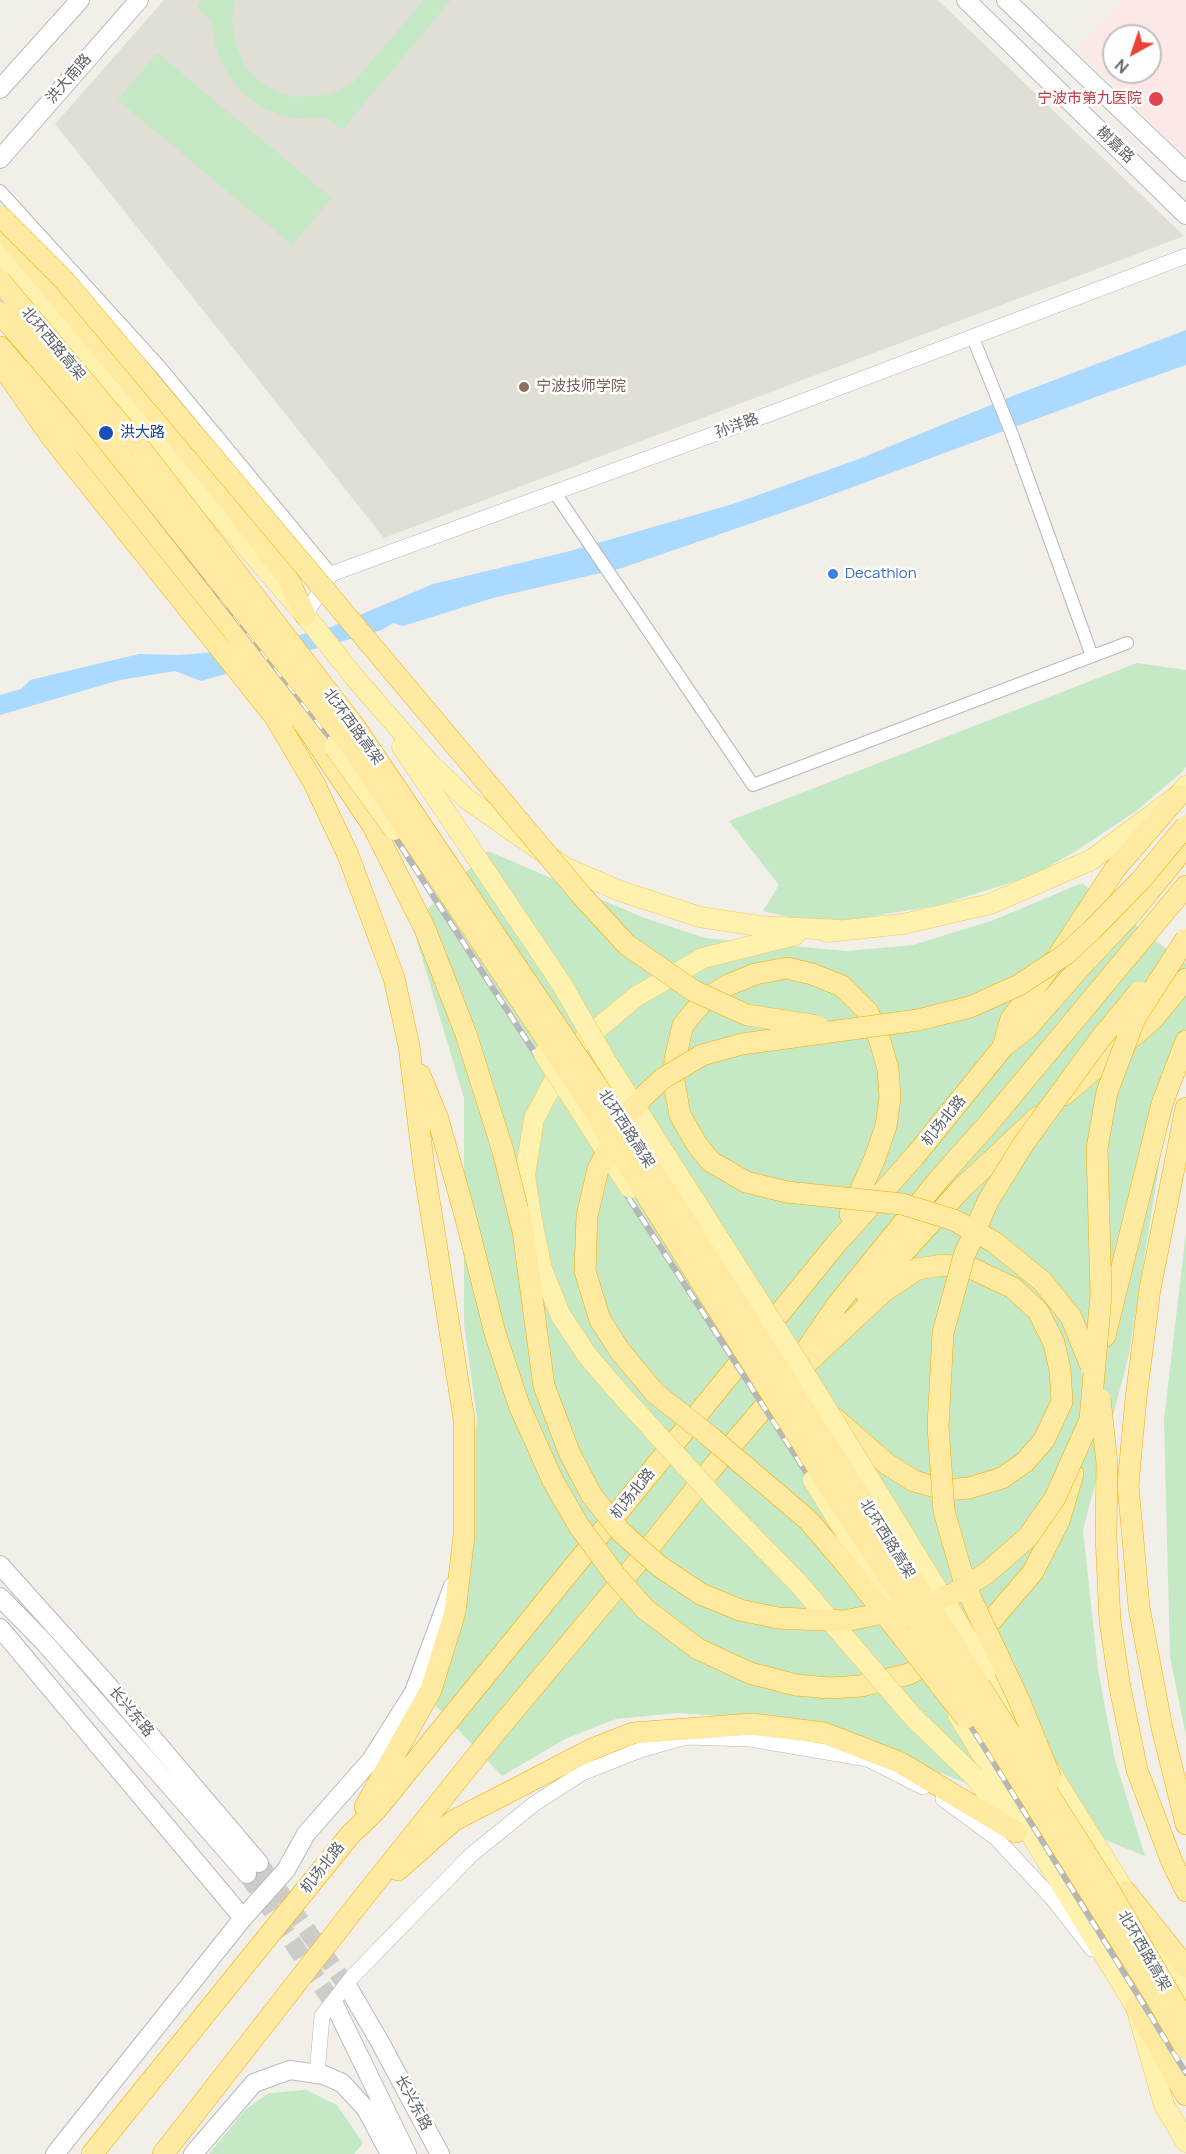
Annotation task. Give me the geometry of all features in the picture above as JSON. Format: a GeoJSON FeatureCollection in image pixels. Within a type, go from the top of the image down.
{"type":"FeatureCollection","features":[{"type":"Feature","properties":{"kind":"highway"},"geometry":{"type":"LineString","coordinates":[[0,216],[71,289],[582,896],[627,945],[694,991],[747,1015],[801,1025],[851,1029]]}},
{"type":"Feature","properties":{"kind":"highway"},"geometry":{"type":"LineString","coordinates":[[0,227],[227,498],[288,579],[305,615]]}},
{"type":"Feature","properties":{"kind":"highway","name":"北环西路高架"},"geometry":{"type":"LineString","coordinates":[[0,281],[141,449],[355,727],[628,1132],[1070,1827],[1186,2022]]}},
{"type":"Feature","properties":{"kind":"highway","name":"北环西路高架"},"geometry":{"type":"LineString","coordinates":[[0,313],[82,409],[345,738],[583,1094],[833,1492],[1065,1852],[1186,2049]]}},
{"type":"Feature","properties":{"kind":"highway"},"geometry":{"type":"LineString","coordinates":[[0,347],[88,449],[228,624],[305,725],[373,826],[425,929],[466,1034],[503,1151],[523,1231],[544,1386],[569,1452],[592,1496],[621,1531],[659,1566],[701,1594],[740,1610],[778,1618],[845,1621],[921,1605],[953,1594],[987,1573],[1028,1536],[1055,1498],[1090,1420],[1101,1295],[1097,1148],[1107,1092],[1135,1018],[1186,937]]}},
{"type":"Feature","properties":{"kind":"highway"},"geometry":{"type":"LineString","coordinates":[[0,363],[52,438],[275,717],[314,783],[348,855],[394,978],[409,1046],[424,1168],[464,1419],[464,1535],[454,1612],[431,1690],[350,1835]]}},
{"type":"Feature","properties":{"kind":"highway"},"geometry":{"type":"LineString","coordinates":[[1003,1047],[1011,1019],[1058,956],[1115,869],[1182,790]]}},
{"type":"Feature","properties":{"kind":"highway"},"geometry":{"type":"LineString","coordinates":[[1065,1852],[992,1752],[849,1568],[808,1520],[655,1393],[627,1360],[600,1320],[585,1271],[587,1216],[598,1169],[627,1115],[662,1078],[702,1055],[732,1047],[918,1020],[970,1007],[1019,985],[1066,954],[1092,930],[1140,881],[1186,826]]}},
{"type":"Feature","properties":{"kind":"highway","name":"机场北路"},"geometry":{"type":"LineString","coordinates":[[92,2154],[350,1835],[376,1810],[836,1244],[914,1157],[1003,1047],[1027,1028],[1133,911],[1186,846]]}},
{"type":"Feature","properties":{"kind":"highway"},"geometry":{"type":"LineString","coordinates":[[779,1390],[837,1305],[939,1179],[1004,1105],[1186,886]]}},
{"type":"Feature","properties":{"kind":"highway"},"geometry":{"type":"LineString","coordinates":[[1070,1827],[1019,1700],[966,1588],[944,1511],[938,1425],[943,1333],[964,1256],[994,1191],[1024,1143],[1100,1039],[1186,937]]}},
{"type":"Feature","properties":{"kind":"highway"},"geometry":{"type":"LineString","coordinates":[[836,1244],[875,1158],[886,1126],[890,1098],[888,1069],[880,1041],[868,1012],[842,986],[812,974],[787,968],[755,974],[728,985],[704,1000],[683,1025],[675,1059],[674,1082],[681,1115],[696,1143],[710,1161],[746,1182],[787,1192],[902,1204],[954,1220],[994,1242],[1043,1282],[1071,1317],[1090,1362],[1102,1406],[1107,1463],[1106,1536],[1110,1621],[1119,1688],[1137,1770],[1172,1862],[1186,1891]]}},
{"type":"Feature","properties":{"kind":"highway"},"geometry":{"type":"LineString","coordinates":[[163,2154],[495,1733],[779,1390],[962,1188],[1015,1136],[1152,1020],[1186,980]]}},
{"type":"Feature","properties":{"kind":"highway"},"geometry":{"type":"LineString","coordinates":[[409,1046],[438,1119],[495,1333],[519,1405],[553,1481],[579,1526],[615,1575],[645,1609],[698,1649],[750,1673],[796,1685],[829,1688],[861,1686],[909,1674],[953,1651],[984,1626],[1033,1572],[1059,1521],[1079,1455],[1111,1307],[1148,1157],[1162,1104],[1186,1041]]}},
{"type":"Feature","properties":{"kind":"highway"},"geometry":{"type":"LineString","coordinates":[[1186,1108],[1150,1289],[1128,1485],[1139,1607],[1162,1728],[1186,1824]]}},
{"type":"Feature","properties":{"kind":"highway"},"geometry":{"type":"LineString","coordinates":[[779,1390],[883,1292],[917,1269],[943,1265],[971,1268],[1013,1288],[1038,1311],[1054,1343],[1060,1370],[1062,1402],[1044,1440],[1025,1462],[1002,1478],[969,1488],[946,1490],[914,1481],[887,1464],[830,1414]]}},
{"type":"Feature","properties":{"kind":"highway"},"geometry":{"type":"LineString","coordinates":[[355,1908],[453,1821],[592,1749],[633,1733],[752,1724],[824,1733],[899,1762],[1016,1832]]}},
{"type":"Feature","properties":{"kind":"highway"},"geometry":{"type":"LineString","coordinates":[[1162,1835],[1186,1864]]}},
{"type":"Feature","properties":{"kind":"highway"},"geometry":{"type":"LineString","coordinates":[[1126,1892],[1186,1967]]}},
{"type":"Feature","properties":{"kind":"highway"},"geometry":{"type":"LineString","coordinates":[[1136,2007],[1186,2095]]}},
{"type":"Feature","properties":{"kind":"main road"},"geometry":{"type":"LineString","coordinates":[[0,89],[80,0]]}},
{"type":"Feature","properties":{"kind":"main road","name":"洪大南路"},"geometry":{"type":"LineString","coordinates":[[0,159],[139,0]]}},
{"type":"Feature","properties":{"kind":"main road","name":"榭嘉路"},"geometry":{"type":"LineString","coordinates":[[966,0],[1186,215]]}},
{"type":"Feature","properties":{"kind":"main road","name":"榭嘉路"},"geometry":{"type":"LineString","coordinates":[[1006,0],[1186,172]]}},
{"type":"Feature","properties":{"kind":"main road"},"geometry":{"type":"LineString","coordinates":[[0,253],[156,442],[305,615],[355,678],[429,763],[468,800],[566,868],[620,891],[700,917],[759,926],[839,930]]}},
{"type":"Feature","properties":{"kind":"main road"},"geometry":{"type":"LineString","coordinates":[[0,327],[201,571],[386,818],[563,1083],[756,1386],[1136,2007],[1164,2106],[1186,2142]]}},
{"type":"Feature","properties":{"kind":"main road"},"geometry":{"type":"LineString","coordinates":[[355,678],[561,983],[606,1060],[830,1414],[1186,1990]]}},
{"type":"Feature","properties":{"kind":"main road"},"geometry":{"type":"LineString","coordinates":[[1115,1972],[975,1778],[913,1717],[798,1583],[715,1498],[587,1355],[560,1314],[542,1269],[525,1175],[534,1119],[570,1051],[637,996],[703,958],[786,936],[903,924],[990,904],[1091,861],[1182,790]]}},
{"type":"Feature","properties":{"kind":"main road","name":"长兴东路"},"geometry":{"type":"LineString","coordinates":[[0,1565],[105,1682],[253,1868],[0,1597]]}},
{"type":"Feature","properties":{"kind":"main road"},"geometry":{"type":"LineString","coordinates":[[55,2154],[243,1918],[286,1870],[306,1834],[371,1760],[414,1692],[460,1567]]}},
{"type":"Feature","properties":{"kind":"main road"},"geometry":{"type":"LineString","coordinates":[[0,1628],[243,1918]]}},
{"type":"Feature","properties":{"kind":"main road","name":"长兴东路"},"geometry":{"type":"LineString","coordinates":[[349,1989],[440,2154]]}},
{"type":"Feature","properties":{"kind":"main road","name":"长兴东路"},"geometry":{"type":"LineString","coordinates":[[335,2006],[407,2154]]}},
{"type":"Feature","properties":{"kind":"main road"},"geometry":{"type":"LineString","coordinates":[[194,2154],[254,2083],[290,2070],[318,2074],[342,2083],[366,2109],[390,2154]]}},
{"type":"Feature","properties":{"kind":"street"},"geometry":{"type":"LineString","coordinates":[[0,191],[160,368],[331,574],[305,615]]}},
{"type":"Feature","properties":{"kind":"street","name":"孙洋路"},"geometry":{"type":"LineString","coordinates":[[331,574],[973,338],[1186,256]]}},
{"type":"Feature","properties":{"kind":"street"},"geometry":{"type":"LineString","coordinates":[[973,338],[1013,437],[1092,656]]}},
{"type":"Feature","properties":{"kind":"street"},"geometry":{"type":"LineString","coordinates":[[555,493],[753,785],[1127,643]]}},
{"type":"Feature","properties":{"kind":"street"},"geometry":{"type":"LineString","coordinates":[[318,2074],[322,2016],[353,1976],[471,1855],[534,1804],[582,1773],[640,1750],[686,1737],[750,1739],[868,1759],[938,1794],[996,1838],[1053,1899],[1136,2007]]}},
{"type":"Feature","properties":{"kind":"shaded area","name":"宁波技师学院"},"geometry":{"type":"Polygon","coordinates":[[[164,0],[938,0],[1184,236],[384,538],[55,124],[164,0]]]}},
{"type":"Feature","properties":{"kind":"shaded area","name":"宁波市第九医院"},"geometry":{"type":"Polygon","coordinates":[[[1124,0],[1186,0],[1186,155],[1152,125],[1113,84],[1162,84],[1162,24],[1102,24],[1102,73],[1079,49],[1124,0]]]}},
{"type":"Feature","properties":{"kind":"green space"},"geometry":{"type":"Polygon","coordinates":[[[202,0],[236,0],[232,14],[233,31],[238,51],[246,67],[258,80],[276,91],[294,97],[329,95],[353,83],[424,0],[451,0],[342,130],[326,117],[301,119],[283,116],[264,108],[240,91],[221,63],[213,37],[212,21],[197,6],[202,0]]]}},
{"type":"Feature","properties":{"kind":"green space"},"geometry":{"type":"Polygon","coordinates":[[[157,53],[332,198],[292,245],[118,100],[157,53]]]}},
{"type":"Feature","properties":{"kind":"green space"},"geometry":{"type":"Polygon","coordinates":[[[1137,663],[1186,670],[1186,766],[1136,811],[1076,851],[1032,876],[940,905],[858,919],[810,922],[763,911],[779,885],[729,821],[1137,663]]]}},
{"type":"Feature","properties":{"kind":"green space"},"geometry":{"type":"Polygon","coordinates":[[[488,851],[642,917],[705,938],[847,951],[913,945],[994,920],[1082,883],[1186,964],[1186,1058],[1161,1153],[1129,1354],[1083,1530],[1098,1669],[1115,1760],[1145,1856],[909,1760],[796,1721],[678,1713],[616,1719],[565,1739],[502,1776],[434,1704],[454,1637],[477,1418],[464,1324],[464,1098],[412,924],[488,851]]]}},
{"type":"Feature","properties":{"kind":"green space"},"geometry":{"type":"Polygon","coordinates":[[[1186,1232],[1186,1736],[1170,1657],[1164,1420],[1186,1232]]]}},
{"type":"Feature","properties":{"kind":"green space"},"geometry":{"type":"Polygon","coordinates":[[[306,2090],[337,2105],[363,2143],[354,2154],[209,2154],[245,2110],[269,2093],[306,2090]]]}},
{"type":"Feature","properties":{"kind":"water"},"geometry":{"type":"Polygon","coordinates":[[[1186,330],[1186,365],[807,504],[622,568],[493,598],[403,626],[393,623],[382,630],[201,681],[175,671],[120,680],[0,715],[0,695],[21,689],[30,680],[139,654],[179,655],[240,650],[331,627],[433,584],[570,551],[733,504],[859,459],[1015,395],[1186,330]]]}},
{"type":"Feature","properties":{"kind":"tunnel"},"geometry":{"type":"LineString","coordinates":[[259,1863],[349,1989]]}},
{"type":"Feature","properties":{"kind":"tunnel"},"geometry":{"type":"LineString","coordinates":[[247,1874],[335,2006]]}},
{"type":"Feature","properties":{"kind":"railway"},"geometry":{"type":"LineString","coordinates":[[0,296],[114,429],[348,734],[701,1265],[999,1733],[1186,2038]]}},
{"type":"Feature","properties":{"kind":"railway"},"geometry":{"type":"LineString","coordinates":[[0,324],[98,440],[334,743],[981,1742],[1186,2073]]}},
{"type":"Feature","properties":{"kind":"place","name":"宁波市第九医院"},"geometry":{"type":"Point","coordinates":[1156,99]}},
{"type":"Feature","properties":{"kind":"place","name":"宁波技师学院"},"geometry":{"type":"Point","coordinates":[524,387]}},
{"type":"Feature","properties":{"kind":"place","name":"洪大路"},"geometry":{"type":"Point","coordinates":[106,433]}},
{"type":"Feature","properties":{"kind":"place","name":"Decathlon"},"geometry":{"type":"Point","coordinates":[833,574]}}]}
